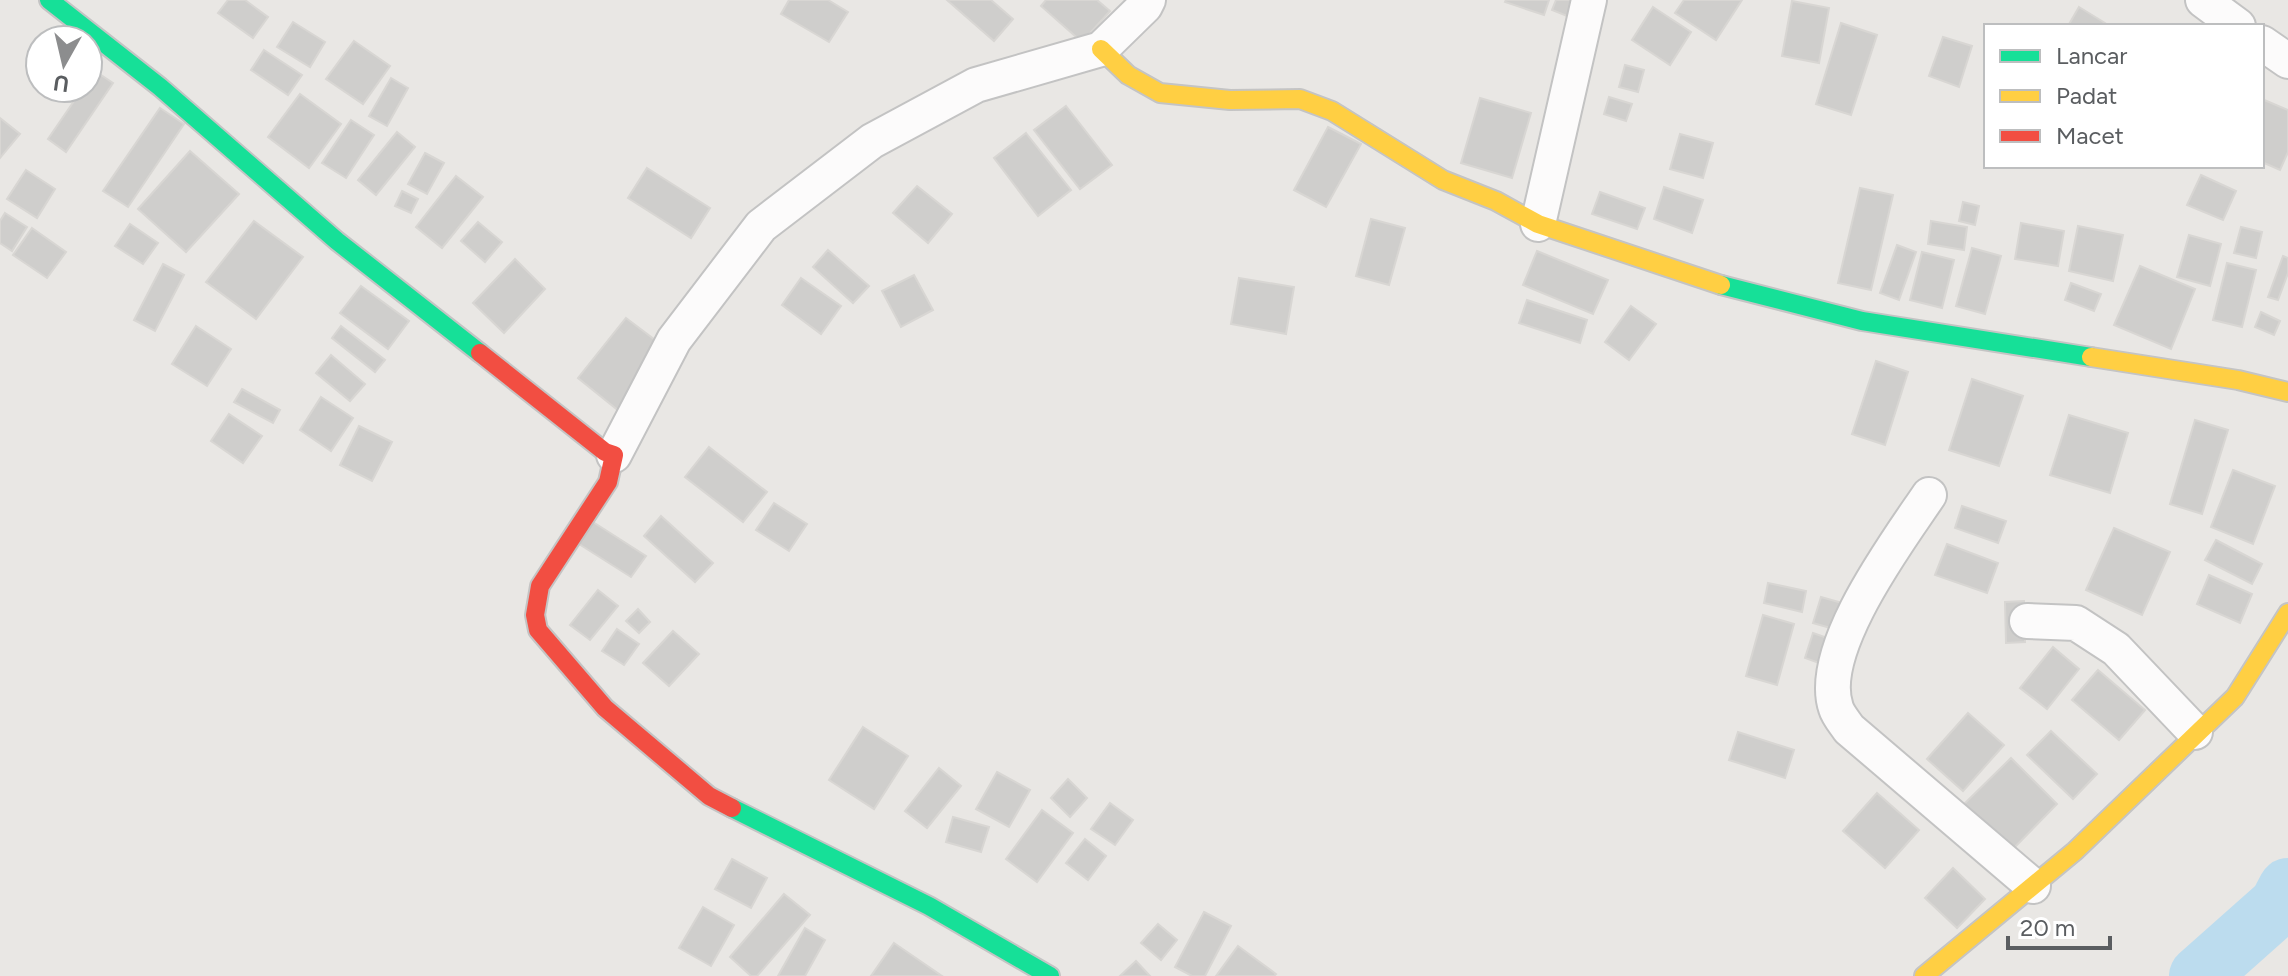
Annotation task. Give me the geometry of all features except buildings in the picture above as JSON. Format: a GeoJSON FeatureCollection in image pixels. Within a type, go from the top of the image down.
{"type":"FeatureCollection","features":[{"type":"Feature","properties":{"kind":"street"},"geometry":{"type":"LineString","coordinates":[[49,0],[160,87],[337,241],[605,452],[614,455]]}},
{"type":"Feature","properties":{"kind":"street"},"geometry":{"type":"LineString","coordinates":[[1050,976],[929,906],[709,796],[605,708],[538,630],[535,615],[540,586],[608,482],[614,455],[674,340],[761,226],[872,141],[976,85],[1101,49],[1148,0]]}},
{"type":"Feature","properties":{"kind":"street"},"geometry":{"type":"LineString","coordinates":[[1538,224],[1589,0]]}},
{"type":"Feature","properties":{"kind":"street"},"geometry":{"type":"LineString","coordinates":[[2203,0],[2235,24]]}},
{"type":"Feature","properties":{"kind":"street"},"geometry":{"type":"LineString","coordinates":[[2264,44],[2288,61]]}},
{"type":"Feature","properties":{"kind":"street"},"geometry":{"type":"LineString","coordinates":[[1101,49],[1135,80],[1160,93],[1230,100],[1300,99],[1332,111],[1443,180],[1496,201],[1538,224],[1692,277],[1862,321],[2238,380],[2288,392]]}},
{"type":"Feature","properties":{"kind":"street"},"geometry":{"type":"LineString","coordinates":[[1929,495],[1869,582],[1843,640],[1833,684],[1836,708],[1849,729],[2033,886]]}},
{"type":"Feature","properties":{"kind":"street"},"geometry":{"type":"LineString","coordinates":[[1924,976],[2075,851],[2195,732],[2235,697],[2288,613]]}},
{"type":"Feature","properties":{"kind":"street"},"geometry":{"type":"LineString","coordinates":[[2027,621],[2076,623],[2116,649],[2195,732]]}},
{"type":"Feature","properties":{"kind":"waterway"},"geometry":{"type":"LineString","coordinates":[[2199,976],[2279,905],[2288,888]]}},
{"type":"Feature","properties":{"kind":"traffic: fast"},"geometry":{"type":"LineString","coordinates":[[49,0],[160,87],[337,241],[480,353]]}},
{"type":"Feature","properties":{"kind":"traffic: fast"},"geometry":{"type":"LineString","coordinates":[[1721,285],[1862,321],[2091,357]]}},
{"type":"Feature","properties":{"kind":"traffic: fast"},"geometry":{"type":"LineString","coordinates":[[732,808],[929,906],[1050,976]]}},
{"type":"Feature","properties":{"kind":"traffic: slow"},"geometry":{"type":"LineString","coordinates":[[1101,49],[1128,75],[1160,93],[1230,100],[1300,99],[1332,111],[1443,180],[1496,201],[1538,224],[1721,285]]}},
{"type":"Feature","properties":{"kind":"traffic: slow"},"geometry":{"type":"LineString","coordinates":[[2091,357],[2238,380],[2288,392]]}},
{"type":"Feature","properties":{"kind":"traffic: slow"},"geometry":{"type":"LineString","coordinates":[[1924,976],[2075,851],[2235,697],[2288,613]]}},
{"type":"Feature","properties":{"kind":"traffic: jam"},"geometry":{"type":"LineString","coordinates":[[480,353],[605,452],[614,455],[608,482],[540,586],[535,615],[538,630],[605,708],[709,796],[732,808]]}}]}
